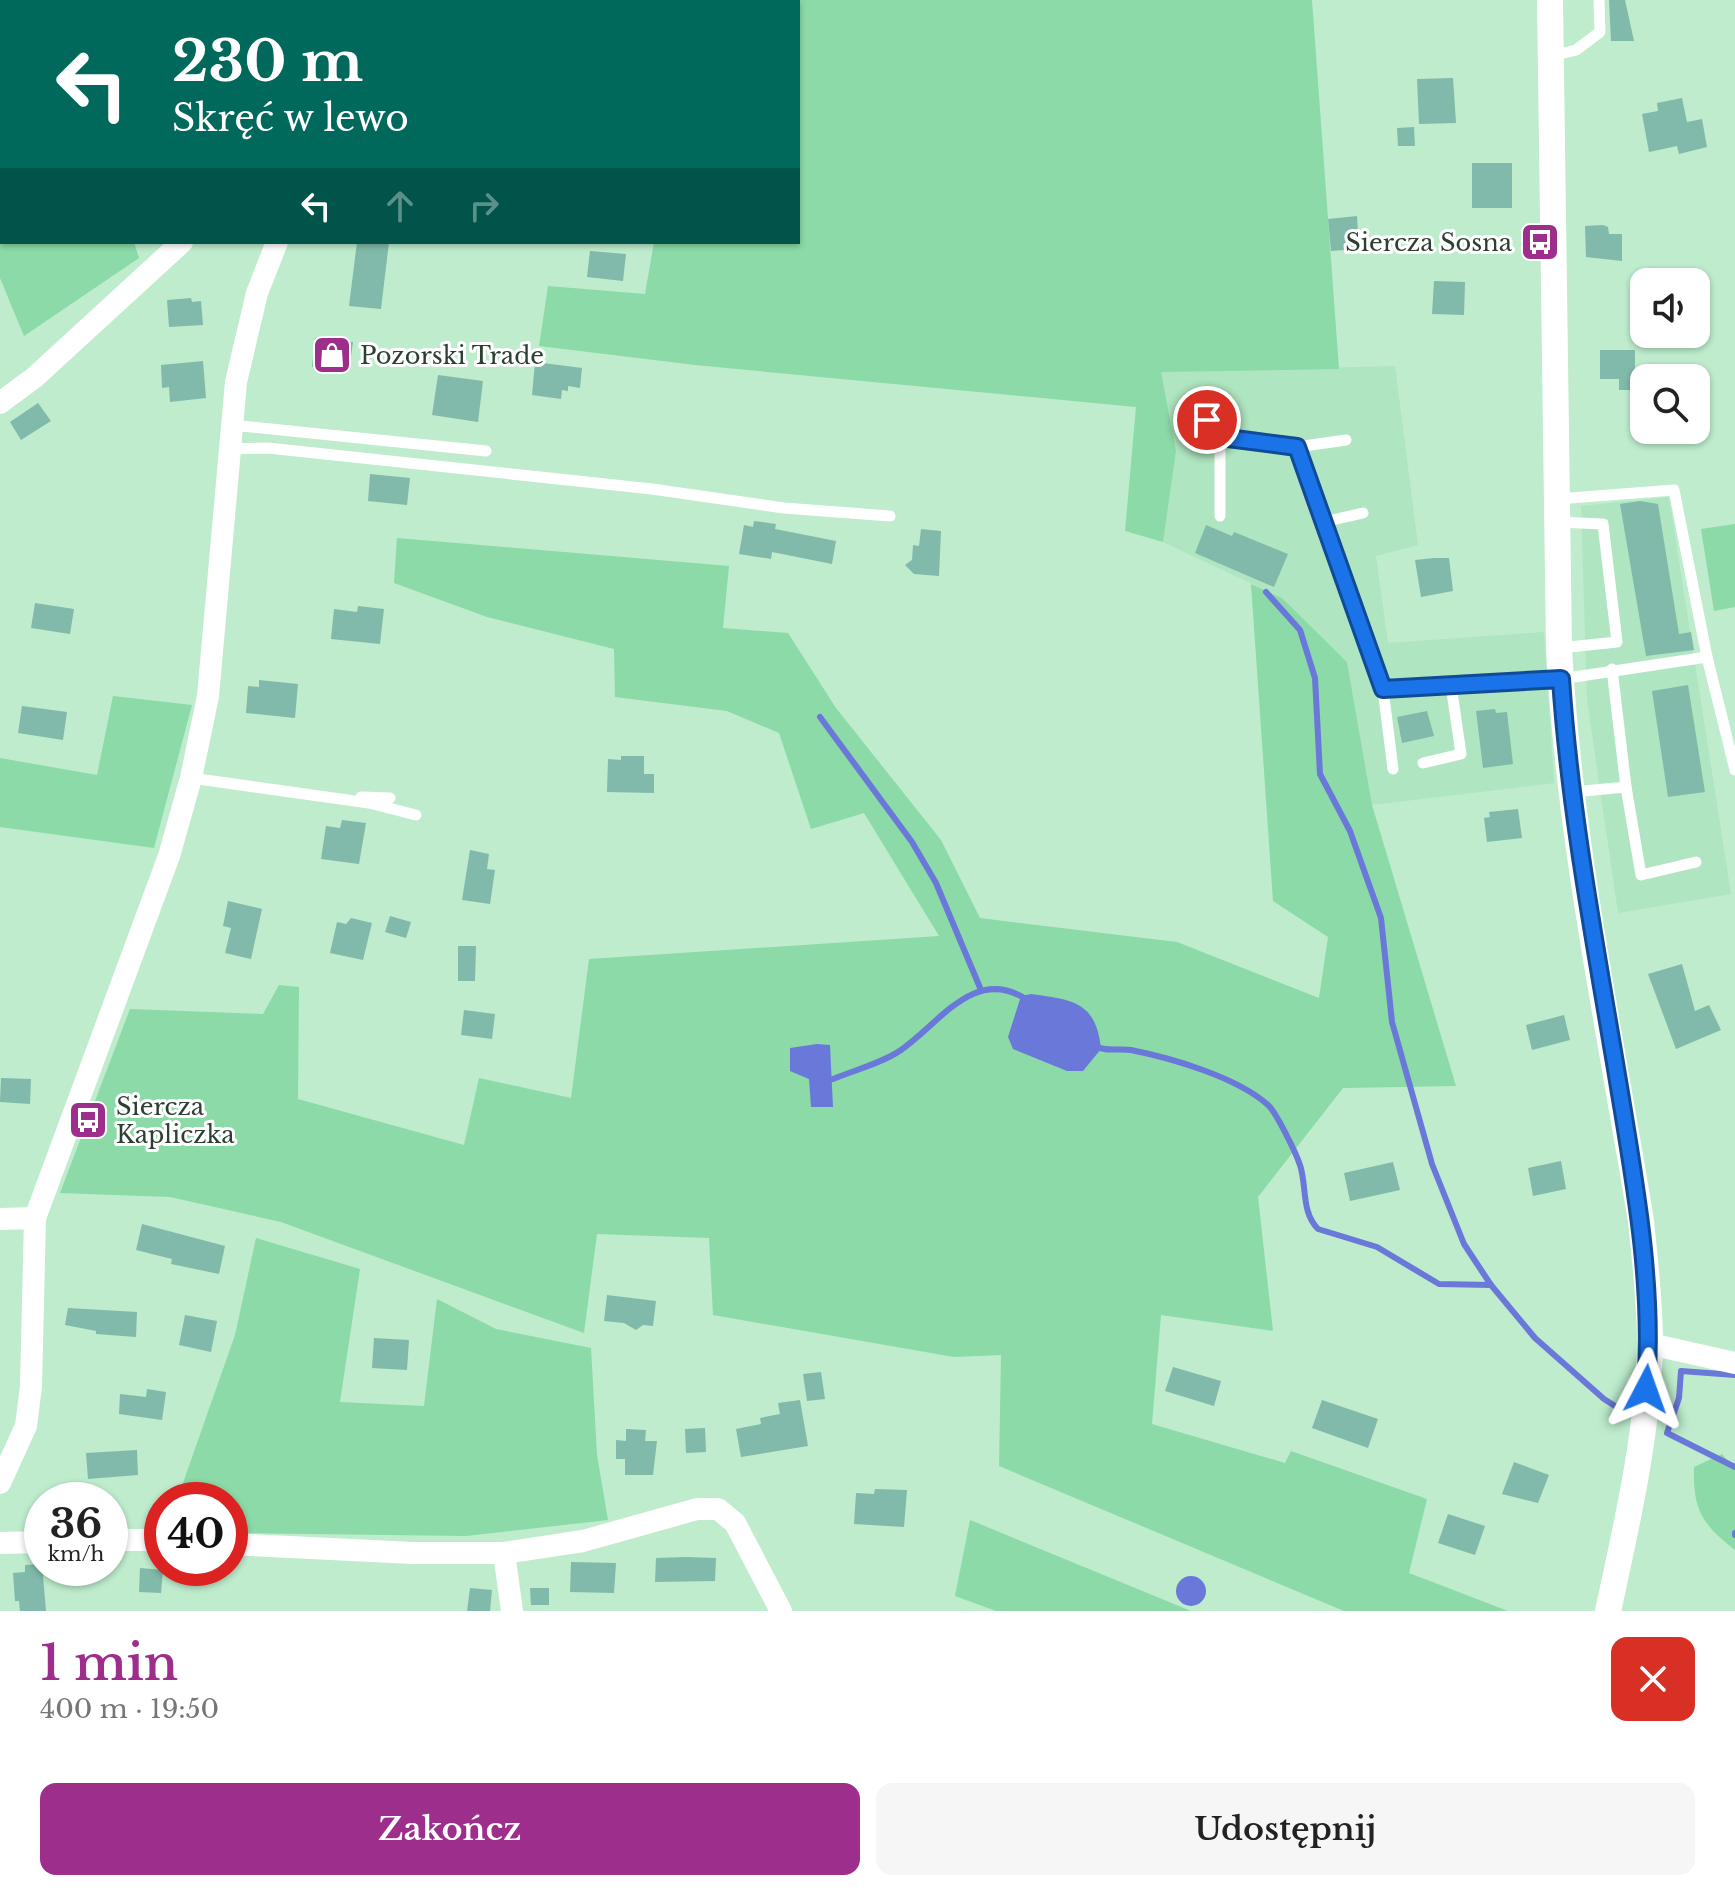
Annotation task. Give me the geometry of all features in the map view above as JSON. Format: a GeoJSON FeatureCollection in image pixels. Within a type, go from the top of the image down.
{"type":"FeatureCollection","features":[{"type":"Feature","properties":{"kind":"street"},"geometry":{"type":"LineString","coordinates":[[1550,0],[1561,679],[1571,793],[1641,1221],[1650,1344],[1640,1449],[1608,1611]]}},
{"type":"Feature","properties":{"kind":"street"},"geometry":{"type":"LineString","coordinates":[[0,403],[35,377],[180,244]]}},
{"type":"Feature","properties":{"kind":"street"},"geometry":{"type":"LineString","coordinates":[[0,1483],[27,1419],[35,1218],[169,856],[191,778],[208,696],[236,382],[257,293],[276,244]]}},
{"type":"Feature","properties":{"kind":"street"},"geometry":{"type":"LineString","coordinates":[[0,1219],[35,1218]]}},
{"type":"Feature","properties":{"kind":"street"},"geometry":{"type":"LineString","coordinates":[[1650,1344],[1735,1363]]}},
{"type":"Feature","properties":{"kind":"street"},"geometry":{"type":"LineString","coordinates":[[248,1545],[413,1553],[504,1553],[583,1541],[697,1509],[718,1509],[735,1523],[781,1611]]}},
{"type":"Feature","properties":{"kind":"street"},"geometry":{"type":"LineString","coordinates":[[0,1543],[24,1542]]}},
{"type":"Feature","properties":{"kind":"street"},"geometry":{"type":"LineString","coordinates":[[504,1553],[512,1611]]}},
{"type":"Feature","properties":{"kind":"lane"},"geometry":{"type":"LineString","coordinates":[[1551,56],[1576,50],[1600,32],[1599,0]]}},
{"type":"Feature","properties":{"kind":"lane"},"geometry":{"type":"LineString","coordinates":[[1194,403],[1220,437],[1220,516]]}},
{"type":"Feature","properties":{"kind":"lane"},"geometry":{"type":"LineString","coordinates":[[231,425],[486,451]]}},
{"type":"Feature","properties":{"kind":"lane"},"geometry":{"type":"LineString","coordinates":[[1220,437],[1297,447],[1346,440]]}},
{"type":"Feature","properties":{"kind":"lane"},"geometry":{"type":"LineString","coordinates":[[1297,447],[1383,689],[1393,769]]}},
{"type":"Feature","properties":{"kind":"lane"},"geometry":{"type":"LineString","coordinates":[[228,450],[268,448],[652,489],[784,508],[890,516]]}},
{"type":"Feature","properties":{"kind":"lane"},"geometry":{"type":"LineString","coordinates":[[1557,511],[1674,490],[1707,657],[1735,770]]}},
{"type":"Feature","properties":{"kind":"lane"},"geometry":{"type":"LineString","coordinates":[[1557,511],[1603,524],[1617,642],[1559,648]]}},
{"type":"Feature","properties":{"kind":"lane"},"geometry":{"type":"LineString","coordinates":[[1324,522],[1363,513]]}},
{"type":"Feature","properties":{"kind":"lane"},"geometry":{"type":"LineString","coordinates":[[1383,689],[1561,679],[1707,657]]}},
{"type":"Feature","properties":{"kind":"lane"},"geometry":{"type":"LineString","coordinates":[[1612,669],[1626,787],[1641,875],[1696,862]]}},
{"type":"Feature","properties":{"kind":"lane"},"geometry":{"type":"LineString","coordinates":[[1423,763],[1461,754],[1451,685]]}},
{"type":"Feature","properties":{"kind":"lane"},"geometry":{"type":"LineString","coordinates":[[191,778],[317,796],[416,815]]}},
{"type":"Feature","properties":{"kind":"lane"},"geometry":{"type":"LineString","coordinates":[[1571,793],[1626,787]]}},
{"type":"Feature","properties":{"kind":"lane"},"geometry":{"type":"LineString","coordinates":[[317,796],[390,798]]}},
{"type":"Feature","properties":{"kind":"shaded area"},"geometry":{"type":"Polygon","coordinates":[[[800,0],[1312,0],[1339,369],[1161,372],[1176,451],[1163,542],[1125,531],[1136,407],[695,365],[539,346],[548,286],[645,294],[654,244],[800,244],[800,0]]]}},
{"type":"Feature","properties":{"kind":"shaded area"},"geometry":{"type":"Polygon","coordinates":[[[0,244],[135,244],[139,258],[24,336],[0,278],[0,244]]]}},
{"type":"Feature","properties":{"kind":"shaded area"},"geometry":{"type":"Polygon","coordinates":[[[1395,366],[1418,545],[1376,556],[1388,643],[1544,632],[1554,783],[1372,805],[1347,662],[1282,598],[1163,542],[1176,451],[1160,372],[1395,366]]]}},
{"type":"Feature","properties":{"kind":"shaded area"},"geometry":{"type":"Polygon","coordinates":[[[1669,497],[1731,894],[1618,913],[1587,699],[1581,506],[1669,497]]]}},
{"type":"Feature","properties":{"kind":"shaded area"},"geometry":{"type":"Polygon","coordinates":[[[1735,524],[1735,607],[1714,611],[1701,529],[1735,524]]]}},
{"type":"Feature","properties":{"kind":"shaded area"},"geometry":{"type":"Polygon","coordinates":[[[397,538],[729,566],[723,628],[788,633],[836,708],[941,840],[980,918],[1177,942],[1319,998],[1328,937],[1273,901],[1251,584],[1282,598],[1347,662],[1372,805],[1456,1086],[1343,1088],[1258,1197],[1273,1331],[1161,1315],[1152,1424],[1285,1463],[1291,1451],[1427,1499],[1409,1573],[1508,1611],[1344,1611],[999,1466],[1001,1355],[954,1357],[713,1315],[709,1238],[597,1234],[584,1333],[281,1222],[170,1197],[60,1193],[130,1009],[263,1014],[279,985],[299,987],[298,1099],[464,1145],[479,1078],[571,1098],[589,959],[939,936],[864,813],[811,829],[779,733],[727,711],[615,697],[614,649],[487,617],[394,583],[397,538]]]}},
{"type":"Feature","properties":{"kind":"shaded area"},"geometry":{"type":"Polygon","coordinates":[[[113,696],[192,705],[154,848],[0,827],[0,758],[97,775],[113,696]]]}},
{"type":"Feature","properties":{"kind":"shaded area"},"geometry":{"type":"Polygon","coordinates":[[[256,1238],[360,1269],[340,1402],[424,1406],[437,1299],[496,1329],[591,1348],[597,1455],[608,1520],[466,1536],[248,1533],[248,1482],[183,1482],[235,1335],[256,1238]]]}},
{"type":"Feature","properties":{"kind":"shaded area"},"geometry":{"type":"Polygon","coordinates":[[[1722,1454],[1735,1469],[1735,1550],[1707,1523],[1695,1494],[1694,1467],[1722,1454]]]}},
{"type":"Feature","properties":{"kind":"shaded area"},"geometry":{"type":"Polygon","coordinates":[[[970,1520],[1191,1611],[996,1611],[955,1596],[970,1520]]]}},
{"type":"Feature","properties":{"kind":"water"},"geometry":{"type":"Polygon","coordinates":[[[1031,994],[1071,1002],[1080,1006],[1094,1021],[1101,1049],[1083,1071],[1067,1071],[1013,1049],[1008,1037],[1021,996],[1031,994]]]}},
{"type":"Feature","properties":{"kind":"water"},"geometry":{"type":"Polygon","coordinates":[[[830,1045],[833,1107],[811,1107],[809,1079],[790,1071],[790,1048],[830,1045]]]}},
{"type":"Feature","properties":{"kind":"water"},"geometry":{"type":"Polygon","coordinates":[[[1191,1576],[1202,1580],[1206,1591],[1202,1602],[1191,1606],[1180,1602],[1176,1591],[1180,1580],[1191,1576]]]}},
{"type":"Feature","properties":{"kind":"building"},"geometry":{"type":"Polygon","coordinates":[[[1609,0],[1625,0],[1634,41],[1611,41],[1609,0]]]}},
{"type":"Feature","properties":{"kind":"building"},"geometry":{"type":"Polygon","coordinates":[[[1453,78],[1456,123],[1419,124],[1417,79],[1453,78]]]}},
{"type":"Feature","properties":{"kind":"building"},"geometry":{"type":"Polygon","coordinates":[[[1682,98],[1687,122],[1702,119],[1707,147],[1679,154],[1677,146],[1649,152],[1642,114],[1658,111],[1657,103],[1682,98]]]}},
{"type":"Feature","properties":{"kind":"building"},"geometry":{"type":"Polygon","coordinates":[[[1414,127],[1415,146],[1398,146],[1397,128],[1414,127]]]}},
{"type":"Feature","properties":{"kind":"building"},"geometry":{"type":"Polygon","coordinates":[[[1472,163],[1512,163],[1512,208],[1472,208],[1472,163]]]}},
{"type":"Feature","properties":{"kind":"building"},"geometry":{"type":"Polygon","coordinates":[[[1357,216],[1359,249],[1331,251],[1328,219],[1357,216]]]}},
{"type":"Feature","properties":{"kind":"building"},"geometry":{"type":"Polygon","coordinates":[[[1585,226],[1608,227],[1609,234],[1622,234],[1622,261],[1586,257],[1585,226]]]}},
{"type":"Feature","properties":{"kind":"building"},"geometry":{"type":"Polygon","coordinates":[[[357,244],[389,244],[381,309],[349,306],[357,244]]]}},
{"type":"Feature","properties":{"kind":"building"},"geometry":{"type":"Polygon","coordinates":[[[590,251],[626,254],[623,281],[587,277],[590,251]]]}},
{"type":"Feature","properties":{"kind":"building"},"geometry":{"type":"Polygon","coordinates":[[[1434,281],[1465,282],[1464,315],[1432,314],[1434,281]]]}},
{"type":"Feature","properties":{"kind":"building"},"geometry":{"type":"Polygon","coordinates":[[[191,298],[192,302],[201,301],[203,325],[169,327],[167,300],[191,298]]]}},
{"type":"Feature","properties":{"kind":"building","name":"Pozorski Trade"},"geometry":{"type":"Polygon","coordinates":[[[315,338],[353,342],[349,371],[312,367],[315,338]]]}},
{"type":"Feature","properties":{"kind":"building"},"geometry":{"type":"Polygon","coordinates":[[[1600,350],[1635,350],[1635,364],[1630,364],[1630,390],[1619,390],[1619,379],[1600,379],[1600,350]]]}},
{"type":"Feature","properties":{"kind":"building"},"geometry":{"type":"Polygon","coordinates":[[[203,361],[206,398],[170,402],[169,387],[162,388],[161,365],[203,361]]]}},
{"type":"Feature","properties":{"kind":"building"},"geometry":{"type":"Polygon","coordinates":[[[535,362],[582,368],[580,388],[568,386],[568,391],[562,390],[561,399],[532,395],[535,362]]]}},
{"type":"Feature","properties":{"kind":"building"},"geometry":{"type":"Polygon","coordinates":[[[438,375],[483,381],[478,422],[432,415],[438,375]]]}},
{"type":"Feature","properties":{"kind":"building"},"geometry":{"type":"Polygon","coordinates":[[[38,403],[51,421],[21,440],[10,422],[38,403]]]}},
{"type":"Feature","properties":{"kind":"building"},"geometry":{"type":"Polygon","coordinates":[[[370,474],[410,478],[407,505],[368,501],[370,474]]]}},
{"type":"Feature","properties":{"kind":"building"},"geometry":{"type":"Polygon","coordinates":[[[1640,501],[1658,504],[1679,634],[1691,632],[1694,650],[1646,656],[1620,504],[1640,501]]]}},
{"type":"Feature","properties":{"kind":"building"},"geometry":{"type":"Polygon","coordinates":[[[754,521],[776,524],[775,529],[836,541],[832,564],[772,552],[771,559],[739,554],[744,525],[753,527],[754,521]]]}},
{"type":"Feature","properties":{"kind":"building"},"geometry":{"type":"Polygon","coordinates":[[[1206,525],[1232,536],[1234,532],[1288,554],[1274,587],[1195,553],[1206,525]]]}},
{"type":"Feature","properties":{"kind":"building"},"geometry":{"type":"Polygon","coordinates":[[[921,529],[941,531],[939,576],[914,574],[905,565],[912,560],[913,545],[919,546],[921,529]]]}},
{"type":"Feature","properties":{"kind":"building"},"geometry":{"type":"Polygon","coordinates":[[[1449,558],[1453,591],[1421,597],[1415,560],[1449,558]]]}},
{"type":"Feature","properties":{"kind":"building"},"geometry":{"type":"Polygon","coordinates":[[[35,603],[74,609],[70,634],[31,628],[35,603]]]}},
{"type":"Feature","properties":{"kind":"building"},"geometry":{"type":"Polygon","coordinates":[[[358,606],[384,609],[380,644],[331,639],[334,609],[357,612],[358,606]]]}},
{"type":"Feature","properties":{"kind":"building"},"geometry":{"type":"Polygon","coordinates":[[[259,680],[298,684],[295,718],[246,713],[248,686],[259,687],[259,680]]]}},
{"type":"Feature","properties":{"kind":"building"},"geometry":{"type":"Polygon","coordinates":[[[1688,685],[1705,792],[1668,797],[1652,691],[1688,685]]]}},
{"type":"Feature","properties":{"kind":"building"},"geometry":{"type":"Polygon","coordinates":[[[22,706],[67,712],[63,740],[18,733],[22,706]]]}},
{"type":"Feature","properties":{"kind":"building"},"geometry":{"type":"Polygon","coordinates":[[[1495,709],[1496,713],[1507,712],[1513,764],[1483,768],[1476,711],[1495,709]]]}},
{"type":"Feature","properties":{"kind":"building"},"geometry":{"type":"Polygon","coordinates":[[[1427,711],[1434,736],[1402,743],[1397,717],[1427,711]]]}},
{"type":"Feature","properties":{"kind":"building"},"geometry":{"type":"Polygon","coordinates":[[[621,756],[644,756],[644,774],[654,774],[654,793],[607,792],[608,759],[621,760],[621,756]]]}},
{"type":"Feature","properties":{"kind":"building"},"geometry":{"type":"Polygon","coordinates":[[[1518,809],[1522,838],[1487,842],[1484,818],[1490,817],[1489,812],[1518,809]]]}},
{"type":"Feature","properties":{"kind":"building"},"geometry":{"type":"Polygon","coordinates":[[[342,820],[366,823],[359,864],[321,859],[326,826],[340,828],[342,820]]]}},
{"type":"Feature","properties":{"kind":"building"},"geometry":{"type":"Polygon","coordinates":[[[470,850],[489,854],[487,869],[495,870],[490,904],[462,900],[470,850]]]}},
{"type":"Feature","properties":{"kind":"building"},"geometry":{"type":"Polygon","coordinates":[[[228,901],[262,909],[251,959],[225,953],[231,928],[223,926],[228,901]]]}},
{"type":"Feature","properties":{"kind":"building"},"geometry":{"type":"Polygon","coordinates":[[[390,916],[411,922],[406,938],[385,932],[390,916]]]}},
{"type":"Feature","properties":{"kind":"building"},"geometry":{"type":"Polygon","coordinates":[[[351,918],[372,923],[363,960],[330,953],[337,922],[346,924],[351,918]]]}},
{"type":"Feature","properties":{"kind":"building"},"geometry":{"type":"Polygon","coordinates":[[[458,946],[476,946],[475,981],[458,981],[458,946]]]}},
{"type":"Feature","properties":{"kind":"building"},"geometry":{"type":"Polygon","coordinates":[[[1682,964],[1695,1011],[1709,1005],[1721,1030],[1676,1049],[1648,974],[1682,964]]]}},
{"type":"Feature","properties":{"kind":"building"},"geometry":{"type":"Polygon","coordinates":[[[464,1010],[495,1014],[492,1039],[461,1035],[464,1010]]]}},
{"type":"Feature","properties":{"kind":"building"},"geometry":{"type":"Polygon","coordinates":[[[1564,1015],[1570,1040],[1532,1050],[1526,1025],[1564,1015]]]}},
{"type":"Feature","properties":{"kind":"building"},"geometry":{"type":"Polygon","coordinates":[[[1,1078],[31,1079],[30,1104],[0,1102],[1,1078]]]}},
{"type":"Feature","properties":{"kind":"building"},"geometry":{"type":"Polygon","coordinates":[[[1561,1161],[1566,1189],[1533,1196],[1528,1168],[1561,1161]]]}},
{"type":"Feature","properties":{"kind":"building"},"geometry":{"type":"Polygon","coordinates":[[[1393,1162],[1400,1190],[1350,1201],[1344,1173],[1393,1162]]]}},
{"type":"Feature","properties":{"kind":"building"},"geometry":{"type":"Polygon","coordinates":[[[142,1224],[225,1246],[219,1274],[171,1264],[172,1259],[136,1250],[142,1224]]]}},
{"type":"Feature","properties":{"kind":"building"},"geometry":{"type":"Polygon","coordinates":[[[607,1295],[656,1301],[653,1326],[643,1325],[636,1330],[624,1323],[604,1321],[607,1295]]]}},
{"type":"Feature","properties":{"kind":"building"},"geometry":{"type":"Polygon","coordinates":[[[68,1308],[137,1312],[136,1337],[96,1334],[96,1331],[65,1325],[68,1308]]]}},
{"type":"Feature","properties":{"kind":"building"},"geometry":{"type":"Polygon","coordinates":[[[185,1315],[217,1321],[211,1352],[179,1345],[185,1315]]]}},
{"type":"Feature","properties":{"kind":"building"},"geometry":{"type":"Polygon","coordinates":[[[374,1338],[409,1340],[407,1370],[372,1368],[374,1338]]]}},
{"type":"Feature","properties":{"kind":"building"},"geometry":{"type":"Polygon","coordinates":[[[1173,1367],[1221,1381],[1214,1406],[1165,1391],[1173,1367]]]}},
{"type":"Feature","properties":{"kind":"building"},"geometry":{"type":"Polygon","coordinates":[[[821,1372],[825,1399],[807,1401],[803,1374],[821,1372]]]}},
{"type":"Feature","properties":{"kind":"building"},"geometry":{"type":"Polygon","coordinates":[[[147,1389],[166,1392],[162,1420],[119,1414],[120,1394],[146,1397],[147,1389]]]}},
{"type":"Feature","properties":{"kind":"building"},"geometry":{"type":"Polygon","coordinates":[[[800,1400],[808,1446],[741,1457],[736,1429],[761,1424],[760,1418],[780,1414],[778,1403],[800,1400]]]}},
{"type":"Feature","properties":{"kind":"building"},"geometry":{"type":"Polygon","coordinates":[[[1322,1400],[1378,1419],[1368,1448],[1312,1428],[1322,1400]]]}},
{"type":"Feature","properties":{"kind":"building"},"geometry":{"type":"Polygon","coordinates":[[[705,1428],[706,1452],[686,1453],[685,1429],[705,1428]]]}},
{"type":"Feature","properties":{"kind":"building"},"geometry":{"type":"Polygon","coordinates":[[[626,1429],[646,1430],[645,1441],[657,1441],[653,1475],[625,1475],[625,1459],[616,1459],[616,1440],[626,1441],[626,1429]]]}},
{"type":"Feature","properties":{"kind":"building"},"geometry":{"type":"Polygon","coordinates":[[[137,1450],[138,1475],[88,1479],[86,1453],[137,1450]]]}},
{"type":"Feature","properties":{"kind":"building"},"geometry":{"type":"Polygon","coordinates":[[[1514,1462],[1549,1475],[1538,1503],[1502,1494],[1514,1462]]]}},
{"type":"Feature","properties":{"kind":"building"},"geometry":{"type":"Polygon","coordinates":[[[875,1489],[907,1490],[904,1527],[854,1524],[856,1493],[874,1494],[875,1489]]]}},
{"type":"Feature","properties":{"kind":"building"},"geometry":{"type":"Polygon","coordinates":[[[1448,1514],[1485,1526],[1475,1555],[1438,1543],[1448,1514]]]}},
{"type":"Feature","properties":{"kind":"building"},"geometry":{"type":"Polygon","coordinates":[[[656,1558],[716,1558],[715,1581],[655,1582],[656,1558]]]}},
{"type":"Feature","properties":{"kind":"building"},"geometry":{"type":"Polygon","coordinates":[[[571,1562],[616,1563],[614,1593],[570,1592],[571,1562]]]}},
{"type":"Feature","properties":{"kind":"building"},"geometry":{"type":"Polygon","coordinates":[[[140,1568],[144,1568],[144,1586],[162,1586],[161,1593],[139,1592],[140,1568]]]}},
{"type":"Feature","properties":{"kind":"building"},"geometry":{"type":"Polygon","coordinates":[[[24,1572],[24,1586],[44,1586],[46,1611],[20,1611],[19,1601],[15,1601],[13,1573],[24,1572]]]}},
{"type":"Feature","properties":{"kind":"building"},"geometry":{"type":"Polygon","coordinates":[[[470,1588],[492,1590],[490,1611],[467,1611],[470,1588]]]}},
{"type":"Feature","properties":{"kind":"building"},"geometry":{"type":"Polygon","coordinates":[[[530,1588],[549,1588],[549,1605],[531,1605],[530,1588]]]}},
{"type":"Feature","properties":{"kind":"waterway"},"geometry":{"type":"LineString","coordinates":[[1266,592],[1300,630],[1315,678],[1320,774],[1350,831],[1381,918],[1392,1022],[1432,1164],[1464,1244],[1491,1285],[1535,1338],[1604,1399],[1626,1413]]}},
{"type":"Feature","properties":{"kind":"waterway"},"geometry":{"type":"LineString","coordinates":[[820,717],[912,842],[936,883],[981,990]]}},
{"type":"Feature","properties":{"kind":"waterway"},"geometry":{"type":"LineString","coordinates":[[833,1079],[894,1055],[944,1013],[974,994],[990,989],[1007,991],[1026,999]]}},
{"type":"Feature","properties":{"kind":"waterway"},"geometry":{"type":"LineString","coordinates":[[1095,1046],[1147,1054],[1203,1070],[1239,1086],[1268,1105],[1298,1159],[1309,1215],[1318,1229],[1377,1247],[1439,1284],[1491,1285]]}},
{"type":"Feature","properties":{"kind":"waterway"},"geometry":{"type":"LineString","coordinates":[[1735,1375],[1681,1371],[1679,1398],[1667,1433],[1735,1467]]}},
{"type":"Feature","properties":{"kind":"place","name":"Siercza Sosna"},"geometry":{"type":"Point","coordinates":[1540,242]}},
{"type":"Feature","properties":{"kind":"place","name":"Pozorski Trade"},"geometry":{"type":"Point","coordinates":[332,355]}},
{"type":"Feature","properties":{"kind":"place","name":"Siercza Kapliczka"},"geometry":{"type":"Point","coordinates":[88,1120]}},
{"type":"Feature","properties":{"kind":"route"},"geometry":{"type":"LineString","coordinates":[[1207,420],[1220,437],[1297,447],[1383,689],[1561,679],[1575,824],[1641,1221],[1650,1344],[1646,1389]]}}]}
